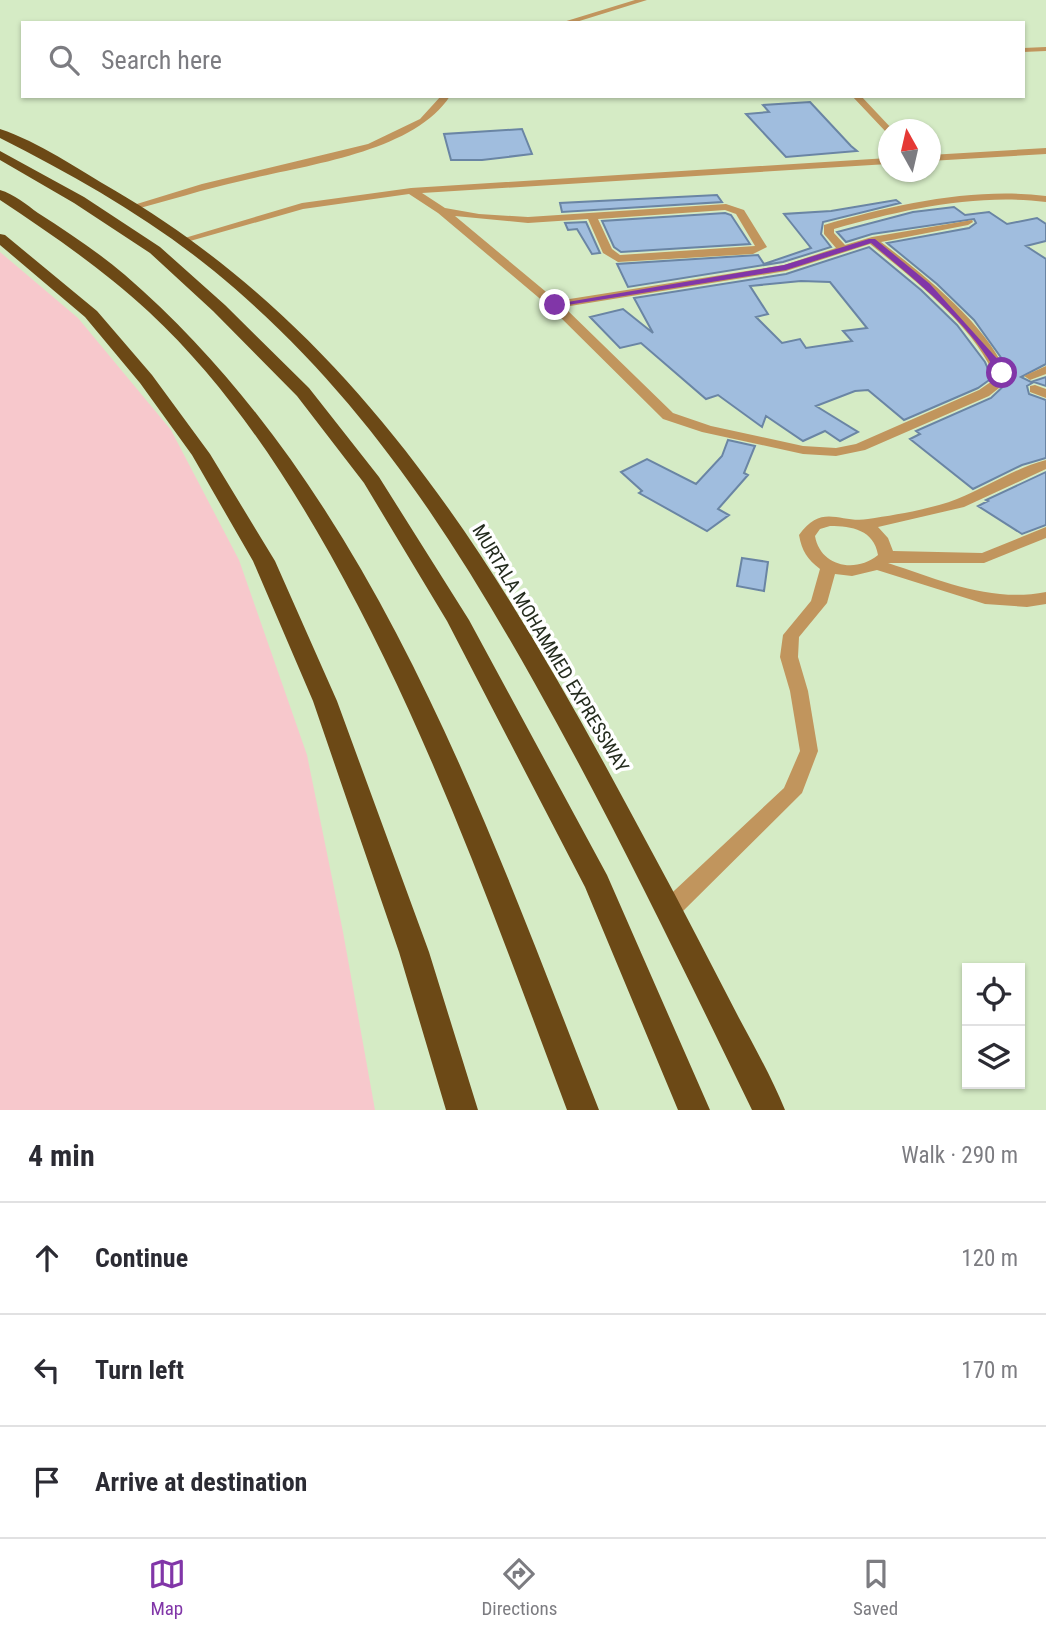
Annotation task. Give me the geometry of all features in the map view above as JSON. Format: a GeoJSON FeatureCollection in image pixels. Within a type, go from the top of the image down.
{"type":"FeatureCollection","features":[{"type":"Feature","properties":{"kind":"highway","name":"MURTALA MOHAMMED EXPRESSWAY"},"geometry":{"type":"LineString","coordinates":[[0,133],[183,240],[255,298],[332,373],[401,455],[480,568],[562,708],[769,1110]]}},
{"type":"Feature","properties":{"kind":"highway"},"geometry":{"type":"LineString","coordinates":[[0,155],[79,200],[155,250],[303,392],[372,481],[458,620],[597,884],[694,1110]]}},
{"type":"Feature","properties":{"kind":"highway"},"geometry":{"type":"LineString","coordinates":[[0,194],[94,256],[157,311],[229,389],[300,484],[379,621],[473,824],[583,1110]]}},
{"type":"Feature","properties":{"kind":"highway"},"geometry":{"type":"LineString","coordinates":[[0,238],[91,314],[146,379],[201,454],[264,561],[330,713],[414,951],[462,1110]]}},
{"type":"Feature","properties":{"kind":"street"},"geometry":{"type":"LineString","coordinates":[[571,21],[643,0]]}},
{"type":"Feature","properties":{"kind":"street"},"geometry":{"type":"LineString","coordinates":[[1025,50],[1046,49]]}},
{"type":"Feature","properties":{"kind":"street"},"geometry":{"type":"LineString","coordinates":[[132,208],[206,186],[371,146],[394,137],[427,118],[439,110],[445,98]]}},
{"type":"Feature","properties":{"kind":"street"},"geometry":{"type":"LineString","coordinates":[[858,98],[878,119]]}},
{"type":"Feature","properties":{"kind":"street"},"geometry":{"type":"LineString","coordinates":[[941,157],[1046,152]]}},
{"type":"Feature","properties":{"kind":"street"},"geometry":{"type":"LineString","coordinates":[[183,240],[302,205],[411,191],[878,162]]}},
{"type":"Feature","properties":{"kind":"street"},"geometry":{"type":"LineString","coordinates":[[411,191],[442,211],[555,305],[668,416],[803,450],[836,452],[860,447],[971,399],[1002,380],[998,365],[962,323],[909,269],[872,240]]}},
{"type":"Feature","properties":{"kind":"street"},"geometry":{"type":"LineString","coordinates":[[842,248],[829,234],[828,227],[881,214],[948,203],[1024,195],[1046,200]]}},
{"type":"Feature","properties":{"kind":"street"},"geometry":{"type":"LineString","coordinates":[[442,211],[479,218],[528,220],[726,207],[740,212],[761,247],[753,251],[618,259],[607,251],[592,216]]}},
{"type":"Feature","properties":{"kind":"street"},"geometry":{"type":"LineString","coordinates":[[555,305],[786,268],[872,240],[968,222]]}},
{"type":"Feature","properties":{"kind":"street"},"geometry":{"type":"LineString","coordinates":[[1037,386],[1046,370]]}},
{"type":"Feature","properties":{"kind":"street"},"geometry":{"type":"LineString","coordinates":[[864,525],[959,504],[1046,464]]}},
{"type":"Feature","properties":{"kind":"street"},"geometry":{"type":"LineString","coordinates":[[883,560],[886,544],[878,534],[864,525],[830,521],[815,526],[807,535],[807,546],[814,557],[828,566],[846,571],[864,570],[883,560],[984,558],[1046,533]]}},
{"type":"Feature","properties":{"kind":"street"},"geometry":{"type":"LineString","coordinates":[[883,560],[991,600],[1013,603],[1046,598]]}},
{"type":"Feature","properties":{"kind":"street"},"geometry":{"type":"LineString","coordinates":[[668,912],[792,793],[809,751],[799,691],[789,657],[791,635],[819,603],[828,566]]}},
{"type":"Feature","properties":{"kind":"shaded area"},"geometry":{"type":"Polygon","coordinates":[[[0,252],[78,318],[171,430],[239,560],[307,755],[375,1110],[0,1110],[0,252]]]}},
{"type":"Feature","properties":{"kind":"building"},"geometry":{"type":"Polygon","coordinates":[[[810,102],[857,151],[786,157],[746,114],[769,112],[763,105],[810,102]]]}},
{"type":"Feature","properties":{"kind":"building"},"geometry":{"type":"Polygon","coordinates":[[[522,129],[532,154],[482,160],[451,160],[444,134],[522,129]]]}},
{"type":"Feature","properties":{"kind":"building"},"geometry":{"type":"Polygon","coordinates":[[[717,195],[722,202],[562,212],[560,203],[717,195]]]}},
{"type":"Feature","properties":{"kind":"building"},"geometry":{"type":"Polygon","coordinates":[[[896,200],[900,203],[823,222],[821,234],[831,247],[783,262],[628,287],[617,264],[758,255],[764,264],[811,248],[784,214],[831,211],[896,200]]]}},
{"type":"Feature","properties":{"kind":"building"},"geometry":{"type":"Polygon","coordinates":[[[954,207],[965,215],[989,212],[1007,224],[1037,218],[1046,224],[1046,241],[1026,246],[1046,259],[1046,364],[1021,377],[1031,382],[1046,377],[1046,386],[1034,382],[1027,386],[1029,394],[1046,400],[1046,458],[1022,465],[973,489],[910,439],[920,434],[916,431],[991,398],[1011,379],[1002,359],[974,320],[937,284],[887,243],[969,228],[976,223],[974,219],[872,234],[846,242],[837,232],[913,212],[954,207]]]}},
{"type":"Feature","properties":{"kind":"building"},"geometry":{"type":"Polygon","coordinates":[[[725,213],[731,215],[750,244],[621,252],[614,247],[602,221],[725,213]]]}},
{"type":"Feature","properties":{"kind":"building"},"geometry":{"type":"Polygon","coordinates":[[[586,222],[600,253],[592,254],[577,229],[568,230],[565,223],[586,222]]]}},
{"type":"Feature","properties":{"kind":"building"},"geometry":{"type":"Polygon","coordinates":[[[869,247],[921,290],[957,325],[985,362],[992,378],[978,388],[904,420],[868,390],[855,391],[816,406],[858,432],[840,441],[825,431],[803,441],[766,416],[762,427],[718,395],[706,399],[641,343],[620,348],[590,317],[623,309],[653,333],[634,298],[786,274],[869,247]],[[801,281],[750,286],[768,314],[756,317],[782,343],[800,339],[806,348],[852,341],[843,331],[867,328],[830,282],[801,281]]]}},
{"type":"Feature","properties":{"kind":"building"},"geometry":{"type":"Polygon","coordinates":[[[728,440],[755,446],[744,473],[748,475],[718,509],[729,515],[707,531],[639,493],[642,491],[621,472],[647,459],[696,484],[722,456],[728,440]]]}},
{"type":"Feature","properties":{"kind":"building"},"geometry":{"type":"Polygon","coordinates":[[[1046,472],[1046,525],[1022,534],[978,506],[988,501],[986,500],[1046,472]]]}},
{"type":"Feature","properties":{"kind":"building"},"geometry":{"type":"Polygon","coordinates":[[[742,558],[768,562],[764,591],[737,586],[742,558]]]}},
{"type":"Feature","properties":{"kind":"route"},"geometry":{"type":"LineString","coordinates":[[555,305],[786,268],[872,240],[927,286],[971,332],[1002,373]]}}]}
